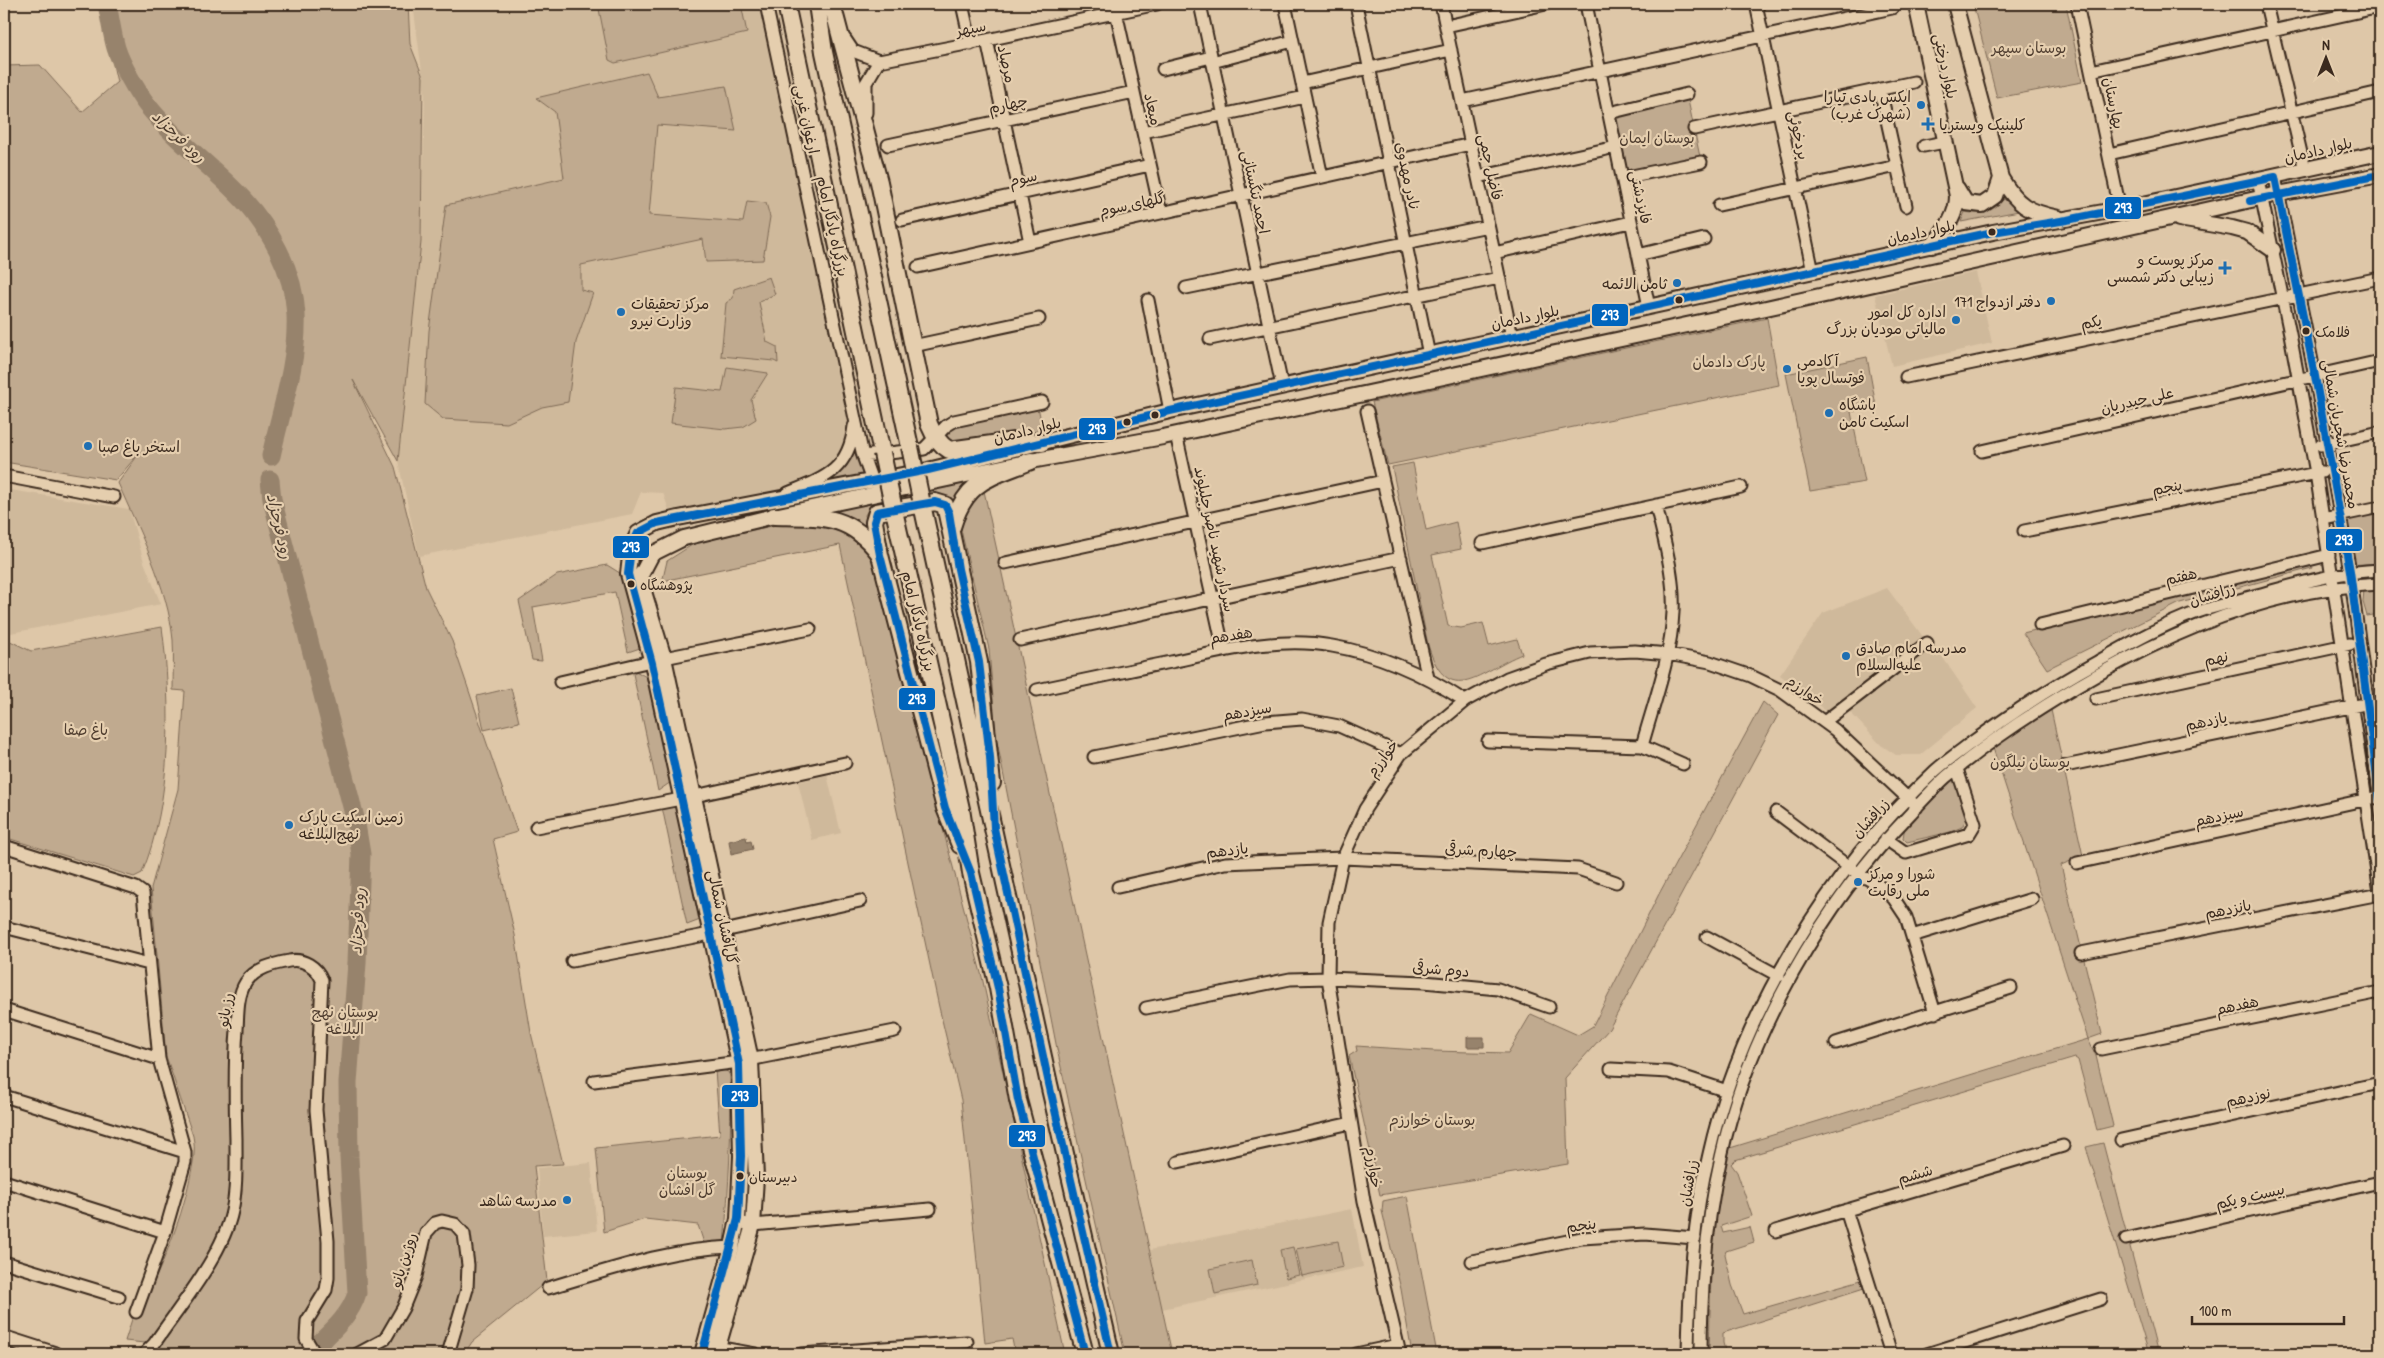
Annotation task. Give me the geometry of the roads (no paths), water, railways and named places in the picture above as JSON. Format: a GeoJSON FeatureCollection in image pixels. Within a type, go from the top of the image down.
{"type":"FeatureCollection","features":[{"type":"Feature","properties":{"kind":"highway","name":"بزرگراه یادگار امام"},"geometry":{"type":"LineString","coordinates":[[786,4],[895,515],[961,809],[971,873],[998,988],[1018,1100],[1085,1354]]}},
{"type":"Feature","properties":{"kind":"highway","name":"بزرگراه یادگار امام"},"geometry":{"type":"LineString","coordinates":[[817,4],[824,52],[923,508],[1049,1084],[1112,1354]]}},
{"type":"Feature","properties":{"kind":"highway"},"geometry":{"type":"LineString","coordinates":[[833,8],[870,148],[929,424],[936,438],[949,450],[1014,442],[1042,443]]}},
{"type":"Feature","properties":{"kind":"highway"},"geometry":{"type":"LineString","coordinates":[[952,527],[963,500],[977,484],[1031,461]]}},
{"type":"Feature","properties":{"kind":"highway"},"geometry":{"type":"LineString","coordinates":[[971,873],[945,808],[880,555],[874,522],[877,512],[941,502],[945,505],[952,527],[958,569],[979,662],[990,757],[994,828]]}},
{"type":"Feature","properties":{"kind":"highway"},"geometry":{"type":"LineString","coordinates":[[774,516],[823,517],[840,521],[862,534],[880,555]]}},
{"type":"Feature","properties":{"kind":"main road","name":"بلوار درختی"},"geometry":{"type":"LineString","coordinates":[[1916,4],[1956,186],[1957,206],[1949,224],[1932,246]]}},
{"type":"Feature","properties":{"kind":"main road","name":"بلوار درختی"},"geometry":{"type":"LineString","coordinates":[[1955,4],[2001,178],[2013,197],[2029,210],[2067,220]]}},
{"type":"Feature","properties":{"kind":"main road","name":"بلوار دادمان"},"geometry":{"type":"LineString","coordinates":[[678,518],[872,481],[993,455],[1170,411],[1429,354],[1992,232],[2067,220],[2380,153]]}},
{"type":"Feature","properties":{"kind":"main road","name":"بلوار دادمان"},"geometry":{"type":"LineString","coordinates":[[684,538],[774,516],[1031,461],[1176,434],[1774,306],[2278,194],[2380,175]]}},
{"type":"Feature","properties":{"kind":"main road"},"geometry":{"type":"LineString","coordinates":[[1956,186],[1966,203],[1982,205],[1995,196],[2001,178]]}},
{"type":"Feature","properties":{"kind":"main road"},"geometry":{"type":"LineString","coordinates":[[2171,218],[2247,232],[2273,250]]}},
{"type":"Feature","properties":{"kind":"main road"},"geometry":{"type":"LineString","coordinates":[[678,518],[684,538]]}},
{"type":"Feature","properties":{"kind":"main road","name":"گل‌افشان شمالی"},"geometry":{"type":"LineString","coordinates":[[658,661],[628,574],[631,548],[638,533],[657,523],[678,518]]}},
{"type":"Feature","properties":{"kind":"main road","name":"گل‌افشان شمالی"},"geometry":{"type":"LineString","coordinates":[[684,538],[652,554],[641,575],[745,1061],[756,1178],[753,1225],[710,1350]]}},
{"type":"Feature","properties":{"kind":"main road","name":"گل‌افشان شمالی"},"geometry":{"type":"LineString","coordinates":[[710,1350],[737,1222],[745,1061]]}},
{"type":"Feature","properties":{"kind":"main road"},"geometry":{"type":"LineString","coordinates":[[4,1338],[54,1354]]}},
{"type":"Feature","properties":{"kind":"street","name":"ارغوان غربی"},"geometry":{"type":"LineString","coordinates":[[766,4],[863,456],[872,481]]}},
{"type":"Feature","properties":{"kind":"street"},"geometry":{"type":"LineString","coordinates":[[962,4],[971,44]]}},
{"type":"Feature","properties":{"kind":"street","name":"سپهر"},"geometry":{"type":"LineString","coordinates":[[878,61],[971,44],[1156,4]]}},
{"type":"Feature","properties":{"kind":"street","name":"احمد تنگستانی"},"geometry":{"type":"LineString","coordinates":[[1200,4],[1282,386]]}},
{"type":"Feature","properties":{"kind":"street"},"geometry":{"type":"LineString","coordinates":[[1285,4],[1322,177],[1471,144]]}},
{"type":"Feature","properties":{"kind":"street","name":"نادر مهدوی"},"geometry":{"type":"LineString","coordinates":[[1356,4],[1429,354]]}},
{"type":"Feature","properties":{"kind":"street","name":"فاضل جمی"},"geometry":{"type":"LineString","coordinates":[[1441,4],[1512,337]]}},
{"type":"Feature","properties":{"kind":"street"},"geometry":{"type":"LineString","coordinates":[[1446,26],[1546,4]]}},
{"type":"Feature","properties":{"kind":"street","name":"فایزدشتی"},"geometry":{"type":"LineString","coordinates":[[1586,4],[1649,307]]}},
{"type":"Feature","properties":{"kind":"street","name":"بردخوئی"},"geometry":{"type":"LineString","coordinates":[[1756,4],[1812,272]]}},
{"type":"Feature","properties":{"kind":"street","name":"بهارستان"},"geometry":{"type":"LineString","coordinates":[[2077,4],[2120,209]]}},
{"type":"Feature","properties":{"kind":"street"},"geometry":{"type":"LineString","coordinates":[[2266,4],[2305,170]]}},
{"type":"Feature","properties":{"kind":"street"},"geometry":{"type":"LineString","coordinates":[[2092,71],[2380,7]]}},
{"type":"Feature","properties":{"kind":"street"},"geometry":{"type":"LineString","coordinates":[[833,8],[848,45],[859,54],[878,61],[869,73],[865,93],[870,148]]}},
{"type":"Feature","properties":{"kind":"street"},"geometry":{"type":"LineString","coordinates":[[1462,101],[1763,36],[1865,9],[1892,8]]}},
{"type":"Feature","properties":{"kind":"street","name":"میعاد"},"geometry":{"type":"LineString","coordinates":[[1116,12],[1161,213]]}},
{"type":"Feature","properties":{"kind":"street","name":"مرصاد"},"geometry":{"type":"LineString","coordinates":[[987,40],[1030,242]]}},
{"type":"Feature","properties":{"kind":"street"},"geometry":{"type":"LineString","coordinates":[[1163,69],[1293,41]]}},
{"type":"Feature","properties":{"kind":"street"},"geometry":{"type":"LineString","coordinates":[[1302,83],[1451,50]]}},
{"type":"Feature","properties":{"kind":"street"},"geometry":{"type":"LineString","coordinates":[[1694,130],[1914,82]]}},
{"type":"Feature","properties":{"kind":"street"},"geometry":{"type":"LineString","coordinates":[[1880,89],[1906,206]]}},
{"type":"Feature","properties":{"kind":"street","name":"چهارم"},"geometry":{"type":"LineString","coordinates":[[888,146],[1134,92]]}},
{"type":"Feature","properties":{"kind":"street"},"geometry":{"type":"LineString","coordinates":[[2109,154],[2380,92]]}},
{"type":"Feature","properties":{"kind":"street"},"geometry":{"type":"LineString","coordinates":[[1609,113],[1687,94]]}},
{"type":"Feature","properties":{"kind":"street"},"geometry":{"type":"LineString","coordinates":[[1143,132],[1305,97]]}},
{"type":"Feature","properties":{"kind":"street"},"geometry":{"type":"LineString","coordinates":[[1924,146],[1945,142]]}},
{"type":"Feature","properties":{"kind":"street"},"geometry":{"type":"LineString","coordinates":[[1478,177],[1616,147]]}},
{"type":"Feature","properties":{"kind":"street"},"geometry":{"type":"LineString","coordinates":[[1622,178],[1702,162]]}},
{"type":"Feature","properties":{"kind":"street","name":"سوم"},"geometry":{"type":"LineString","coordinates":[[902,220],[1150,165]]}},
{"type":"Feature","properties":{"kind":"street"},"geometry":{"type":"LineString","coordinates":[[1719,205],[1897,166]]}},
{"type":"Feature","properties":{"kind":"street","name":"گلهای سوم"},"geometry":{"type":"LineString","coordinates":[[918,267],[1322,177]]}},
{"type":"Feature","properties":{"kind":"street","name":"محمدرضا شجریان شمالی"},"geometry":{"type":"LineString","coordinates":[[2275,177],[2328,444],[2350,572],[2380,798]]}},
{"type":"Feature","properties":{"kind":"street","name":"محمدرضا شجریان شمالی"},"geometry":{"type":"LineString","coordinates":[[2258,180],[2283,297],[2316,473],[2367,799],[2375,814],[2380,893]]}},
{"type":"Feature","properties":{"kind":"street"},"geometry":{"type":"LineString","coordinates":[[1494,253],[1631,222]]}},
{"type":"Feature","properties":{"kind":"street"},"geometry":{"type":"LineString","coordinates":[[1186,288],[1488,226]]}},
{"type":"Feature","properties":{"kind":"street"},"geometry":{"type":"LineString","coordinates":[[1638,255],[1704,239]]}},
{"type":"Feature","properties":{"kind":"street"},"geometry":{"type":"LineString","coordinates":[[1210,339],[1499,278]]}},
{"type":"Feature","properties":{"kind":"street","name":"یکم"},"geometry":{"type":"LineString","coordinates":[[1906,377],[2299,293],[2380,278]]}},
{"type":"Feature","properties":{"kind":"street"},"geometry":{"type":"LineString","coordinates":[[1148,300],[1170,411]]}},
{"type":"Feature","properties":{"kind":"street"},"geometry":{"type":"LineString","coordinates":[[913,346],[1039,319]]}},
{"type":"Feature","properties":{"kind":"street","name":"علی حیدریان"},"geometry":{"type":"LineString","coordinates":[[1982,451],[2380,361]]}},
{"type":"Feature","properties":{"kind":"street"},"geometry":{"type":"LineString","coordinates":[[863,456],[924,449],[946,426],[954,421],[1042,402]]}},
{"type":"Feature","properties":{"kind":"street"},"geometry":{"type":"LineString","coordinates":[[1367,411],[1428,678]]}},
{"type":"Feature","properties":{"kind":"street","name":"ارغوان غربی"},"geometry":{"type":"LineString","coordinates":[[772,499],[814,482],[840,465],[851,447],[855,417]]}},
{"type":"Feature","properties":{"kind":"street"},"geometry":{"type":"LineString","coordinates":[[2311,446],[2380,432]]}},
{"type":"Feature","properties":{"kind":"street","name":"سردار شهید ناصر جلیلوند"},"geometry":{"type":"LineString","coordinates":[[1176,434],[1224,651]]}},
{"type":"Feature","properties":{"kind":"street","name":"پنجم"},"geometry":{"type":"LineString","coordinates":[[2024,531],[2332,470]]}},
{"type":"Feature","properties":{"kind":"street"},"geometry":{"type":"LineString","coordinates":[[4,476],[114,497]]}},
{"type":"Feature","properties":{"kind":"street"},"geometry":{"type":"LineString","coordinates":[[1005,562],[1383,481]]}},
{"type":"Feature","properties":{"kind":"street"},"geometry":{"type":"LineString","coordinates":[[1482,543],[1741,487]]}},
{"type":"Feature","properties":{"kind":"street"},"geometry":{"type":"LineString","coordinates":[[1642,746],[1668,654],[1673,611],[1670,568],[1656,506]]}},
{"type":"Feature","properties":{"kind":"street"},"geometry":{"type":"LineString","coordinates":[[2324,519],[2380,508]]}},
{"type":"Feature","properties":{"kind":"street","name":"هفتم"},"geometry":{"type":"LineString","coordinates":[[2040,625],[2329,555]]}},
{"type":"Feature","properties":{"kind":"street"},"geometry":{"type":"LineString","coordinates":[[1020,640],[1401,558]]}},
{"type":"Feature","properties":{"kind":"street","name":"زرافشان"},"geometry":{"type":"LineString","coordinates":[[1688,1354],[1689,1299],[1695,1238],[1709,1153],[1727,1091],[1747,1039],[1779,976],[1813,916],[1848,866],[1936,770],[2008,715],[2123,647],[2194,614],[2332,574],[2380,570]]}},
{"type":"Feature","properties":{"kind":"street","name":"زرافشان"},"geometry":{"type":"LineString","coordinates":[[1700,1354],[1701,1299],[1709,1219],[1721,1156],[1738,1095],[1759,1044],[1789,981],[1823,923],[1857,873],[1886,839],[1944,778],[2021,722],[2061,696],[2129,657],[2198,625],[2270,603],[2334,587],[2380,584]]}},
{"type":"Feature","properties":{"kind":"street"},"geometry":{"type":"LineString","coordinates":[[560,682],[810,629]]}},
{"type":"Feature","properties":{"kind":"street","name":"هفدهم"},"geometry":{"type":"LineString","coordinates":[[1036,690],[1224,651],[1283,643],[1332,646],[1373,656],[1428,678],[1465,701]]}},
{"type":"Feature","properties":{"kind":"street"},"geometry":{"type":"LineString","coordinates":[[1824,722],[1927,643]]}},
{"type":"Feature","properties":{"kind":"street","name":"نهم"},"geometry":{"type":"LineString","coordinates":[[2096,699],[2359,643]]}},
{"type":"Feature","properties":{"kind":"street","name":"خوارزم"},"geometry":{"type":"LineString","coordinates":[[1399,1350],[1364,1201],[1328,978],[1329,922],[1343,858],[1365,809],[1401,754],[1465,701],[1507,678],[1546,664],[1582,655],[1635,651],[1668,654],[1710,662],[1751,676],[1780,690],[1824,722],[1917,807]]}},
{"type":"Feature","properties":{"kind":"street","name":"یازدهم"},"geometry":{"type":"LineString","coordinates":[[2065,766],[2368,704]]}},
{"type":"Feature","properties":{"kind":"street","name":"سیزدهم"},"geometry":{"type":"LineString","coordinates":[[1094,757],[1265,722],[1302,719],[1339,726],[1401,754]]}},
{"type":"Feature","properties":{"kind":"street"},"geometry":{"type":"LineString","coordinates":[[1488,741],[1642,746],[1683,764]]}},
{"type":"Feature","properties":{"kind":"street"},"geometry":{"type":"LineString","coordinates":[[536,827],[845,763]]}},
{"type":"Feature","properties":{"kind":"street"},"geometry":{"type":"LineString","coordinates":[[1886,839],[1906,853],[1969,834],[1975,824],[1957,769]]}},
{"type":"Feature","properties":{"kind":"street","name":"سیزدهم"},"geometry":{"type":"LineString","coordinates":[[2077,863],[2367,799],[2380,798]]}},
{"type":"Feature","properties":{"kind":"street"},"geometry":{"type":"LineString","coordinates":[[1776,812],[1857,873],[1877,884],[1894,899],[1906,918],[1935,1013]]}},
{"type":"Feature","properties":{"kind":"street"},"geometry":{"type":"LineString","coordinates":[[4,846],[136,888],[143,893],[159,1059],[185,1152],[185,1162],[165,1232],[136,1312]]}},
{"type":"Feature","properties":{"kind":"street","name":"یازدهم"},"geometry":{"type":"LineString","coordinates":[[1118,887],[1225,863],[1343,858]]}},
{"type":"Feature","properties":{"kind":"street","name":"چهارم شرقی"},"geometry":{"type":"LineString","coordinates":[[1343,858],[1578,869],[1616,882]]}},
{"type":"Feature","properties":{"kind":"street","name":"پانزدهم"},"geometry":{"type":"LineString","coordinates":[[2081,953],[2380,893]]}},
{"type":"Feature","properties":{"kind":"street"},"geometry":{"type":"LineString","coordinates":[[1912,936],[2032,898]]}},
{"type":"Feature","properties":{"kind":"street"},"geometry":{"type":"LineString","coordinates":[[572,961],[717,933],[860,901]]}},
{"type":"Feature","properties":{"kind":"street"},"geometry":{"type":"LineString","coordinates":[[4,927],[149,964]]}},
{"type":"Feature","properties":{"kind":"street"},"geometry":{"type":"LineString","coordinates":[[1707,937],[1779,976]]}},
{"type":"Feature","properties":{"kind":"street","name":"رز بانو"},"geometry":{"type":"LineString","coordinates":[[144,1354],[154,1344],[217,1249],[232,1212],[236,1174],[235,1055],[240,995],[246,982],[256,972],[269,965],[292,960],[314,967],[322,980],[316,1110],[328,1241],[328,1278],[326,1290],[307,1321],[307,1340],[315,1354]]}},
{"type":"Feature","properties":{"kind":"street"},"geometry":{"type":"LineString","coordinates":[[1146,1008],[1290,979],[1328,978]]}},
{"type":"Feature","properties":{"kind":"street","name":"دوم شرقی"},"geometry":{"type":"LineString","coordinates":[[1328,978],[1424,982],[1498,989],[1549,1007]]}},
{"type":"Feature","properties":{"kind":"street"},"geometry":{"type":"LineString","coordinates":[[1836,1043],[2011,988]]}},
{"type":"Feature","properties":{"kind":"street","name":"هفدهم"},"geometry":{"type":"LineString","coordinates":[[2101,1049],[2380,992]]}},
{"type":"Feature","properties":{"kind":"street"},"geometry":{"type":"LineString","coordinates":[[4,1010],[159,1059]]}},
{"type":"Feature","properties":{"kind":"street"},"geometry":{"type":"LineString","coordinates":[[594,1080],[745,1061],[895,1031]]}},
{"type":"Feature","properties":{"kind":"street"},"geometry":{"type":"LineString","coordinates":[[1610,1069],[1669,1072],[1727,1091]]}},
{"type":"Feature","properties":{"kind":"street","name":"نوزدهم"},"geometry":{"type":"LineString","coordinates":[[2121,1140],[2380,1083]]}},
{"type":"Feature","properties":{"kind":"street"},"geometry":{"type":"LineString","coordinates":[[4,1096],[185,1152]]}},
{"type":"Feature","properties":{"kind":"street"},"geometry":{"type":"LineString","coordinates":[[1178,1162],[1351,1123]]}},
{"type":"Feature","properties":{"kind":"street","name":"ششم"},"geometry":{"type":"LineString","coordinates":[[1776,1231],[2063,1146]]}},
{"type":"Feature","properties":{"kind":"street"},"geometry":{"type":"LineString","coordinates":[[4,1180],[165,1232]]}},
{"type":"Feature","properties":{"kind":"street","name":"بیست و یکم"},"geometry":{"type":"LineString","coordinates":[[2126,1239],[2380,1182]]}},
{"type":"Feature","properties":{"kind":"street"},"geometry":{"type":"LineString","coordinates":[[737,1222],[753,1225],[930,1209]]}},
{"type":"Feature","properties":{"kind":"street"},"geometry":{"type":"LineString","coordinates":[[1846,1210],[1891,1354]]}},
{"type":"Feature","properties":{"kind":"street","name":"روژین بانو"},"geometry":{"type":"LineString","coordinates":[[357,1354],[385,1338],[403,1308],[416,1276],[426,1233],[435,1223],[442,1221],[455,1224],[464,1234],[468,1265],[467,1289],[448,1354]]}},
{"type":"Feature","properties":{"kind":"street","name":"پنجم"},"geometry":{"type":"LineString","coordinates":[[1472,1261],[1582,1238],[1645,1234],[1695,1238]]}},
{"type":"Feature","properties":{"kind":"street"},"geometry":{"type":"LineString","coordinates":[[548,1288],[648,1258],[692,1250],[732,1247]]}},
{"type":"Feature","properties":{"kind":"street"},"geometry":{"type":"LineString","coordinates":[[4,1262],[119,1297]]}},
{"type":"Feature","properties":{"kind":"street"},"geometry":{"type":"LineString","coordinates":[[1927,1354],[2101,1299]]}},
{"type":"Feature","properties":{"kind":"street"},"geometry":{"type":"LineString","coordinates":[[801,1354],[967,1342]]}},
{"type":"Feature","properties":{"kind":"street"},"geometry":{"type":"LineString","coordinates":[[710,1350],[755,1354]]}},
{"type":"Feature","properties":{"kind":"street"},"geometry":{"type":"LineString","coordinates":[[1356,1354],[1399,1350]]}},
{"type":"Feature","properties":{"kind":"waterway","name":"رود فرحزاد"},"geometry":{"type":"LineString","coordinates":[[107,4],[118,55],[147,105],[181,141],[250,207],[265,227],[278,250],[288,274],[293,290],[296,333],[292,369],[271,456]]}},
{"type":"Feature","properties":{"kind":"waterway","name":"رود فرحزاد"},"geometry":{"type":"LineString","coordinates":[[270,480],[272,499],[355,818],[361,854],[357,963],[348,1083],[349,1157],[357,1293],[354,1302],[343,1319],[308,1354]]}},
{"type":"Feature","properties":{"kind":"place","name":"ایکس بادی تیارا (شهرک غرب)"},"geometry":{"type":"Point","coordinates":[1921,105]}},
{"type":"Feature","properties":{"kind":"place","name":"کلینیک ویستریا"},"geometry":{"type":"Point","coordinates":[1928,124]}},
{"type":"Feature","properties":{"kind":"place","name":"مرکز پوست و زیبایی دکتر شمسی"},"geometry":{"type":"Point","coordinates":[2225,268]}},
{"type":"Feature","properties":{"kind":"place","name":"ثامن الائمه"},"geometry":{"type":"Point","coordinates":[1677,283]}},
{"type":"Feature","properties":{"kind":"place","name":"دفتر ازدواج 171"},"geometry":{"type":"Point","coordinates":[2051,301]}},
{"type":"Feature","properties":{"kind":"place","name":"مرکز تحقیقات وزارت نیرو"},"geometry":{"type":"Point","coordinates":[621,312]}},
{"type":"Feature","properties":{"kind":"place","name":"اداره کل امور مالیاتی مودیان بزرگ"},"geometry":{"type":"Point","coordinates":[1956,320]}},
{"type":"Feature","properties":{"kind":"place","name":"فلامک"},"geometry":{"type":"Point","coordinates":[2306,331]}},
{"type":"Feature","properties":{"kind":"place","name":"آکادمی فوتسال پویا"},"geometry":{"type":"Point","coordinates":[1787,369]}},
{"type":"Feature","properties":{"kind":"place","name":"باشگاه اسکیت ثامن"},"geometry":{"type":"Point","coordinates":[1829,413]}},
{"type":"Feature","properties":{"kind":"place","name":"استخر باغ صبا"},"geometry":{"type":"Point","coordinates":[88,446]}},
{"type":"Feature","properties":{"kind":"place","name":"پژوهشگاه"},"geometry":{"type":"Point","coordinates":[631,584]}},
{"type":"Feature","properties":{"kind":"place","name":"مدرسه امام صادق علیه‌السلام"},"geometry":{"type":"Point","coordinates":[1846,656]}},
{"type":"Feature","properties":{"kind":"place","name":"زمین اسکیت پارک نهج‌البلاغه"},"geometry":{"type":"Point","coordinates":[289,825]}},
{"type":"Feature","properties":{"kind":"place","name":"شورا و مرکز ملی رقابت"},"geometry":{"type":"Point","coordinates":[1858,882]}},
{"type":"Feature","properties":{"kind":"place","name":"دبیرستان"},"geometry":{"type":"Point","coordinates":[740,1176]}},
{"type":"Feature","properties":{"kind":"place","name":"مدرسه شاهد"},"geometry":{"type":"Point","coordinates":[567,1200]}},
{"type":"Feature","properties":{"kind":"park label","name":"بوستان سپهر"},"geometry":{"type":"Point","coordinates":[2029,47]}},
{"type":"Feature","properties":{"kind":"park label","name":"بوستان ایمان"},"geometry":{"type":"Point","coordinates":[1657,137]}},
{"type":"Feature","properties":{"kind":"park label","name":"پارک دادمان"},"geometry":{"type":"Point","coordinates":[1729,361]}},
{"type":"Feature","properties":{"kind":"park label","name":"باغ صفا"},"geometry":{"type":"Point","coordinates":[86,729]}},
{"type":"Feature","properties":{"kind":"park label","name":"بوستان نیلگون"},"geometry":{"type":"Point","coordinates":[2030,761]}},
{"type":"Feature","properties":{"kind":"park label","name":"بوستان نهج البلاغه"},"geometry":{"type":"Point","coordinates":[345,1020]}},
{"type":"Feature","properties":{"kind":"park label","name":"بوستان خوارزم"},"geometry":{"type":"Point","coordinates":[1432,1119]}},
{"type":"Feature","properties":{"kind":"park label","name":"بوستان گل افشان"},"geometry":{"type":"Point","coordinates":[687,1180]}}]}
